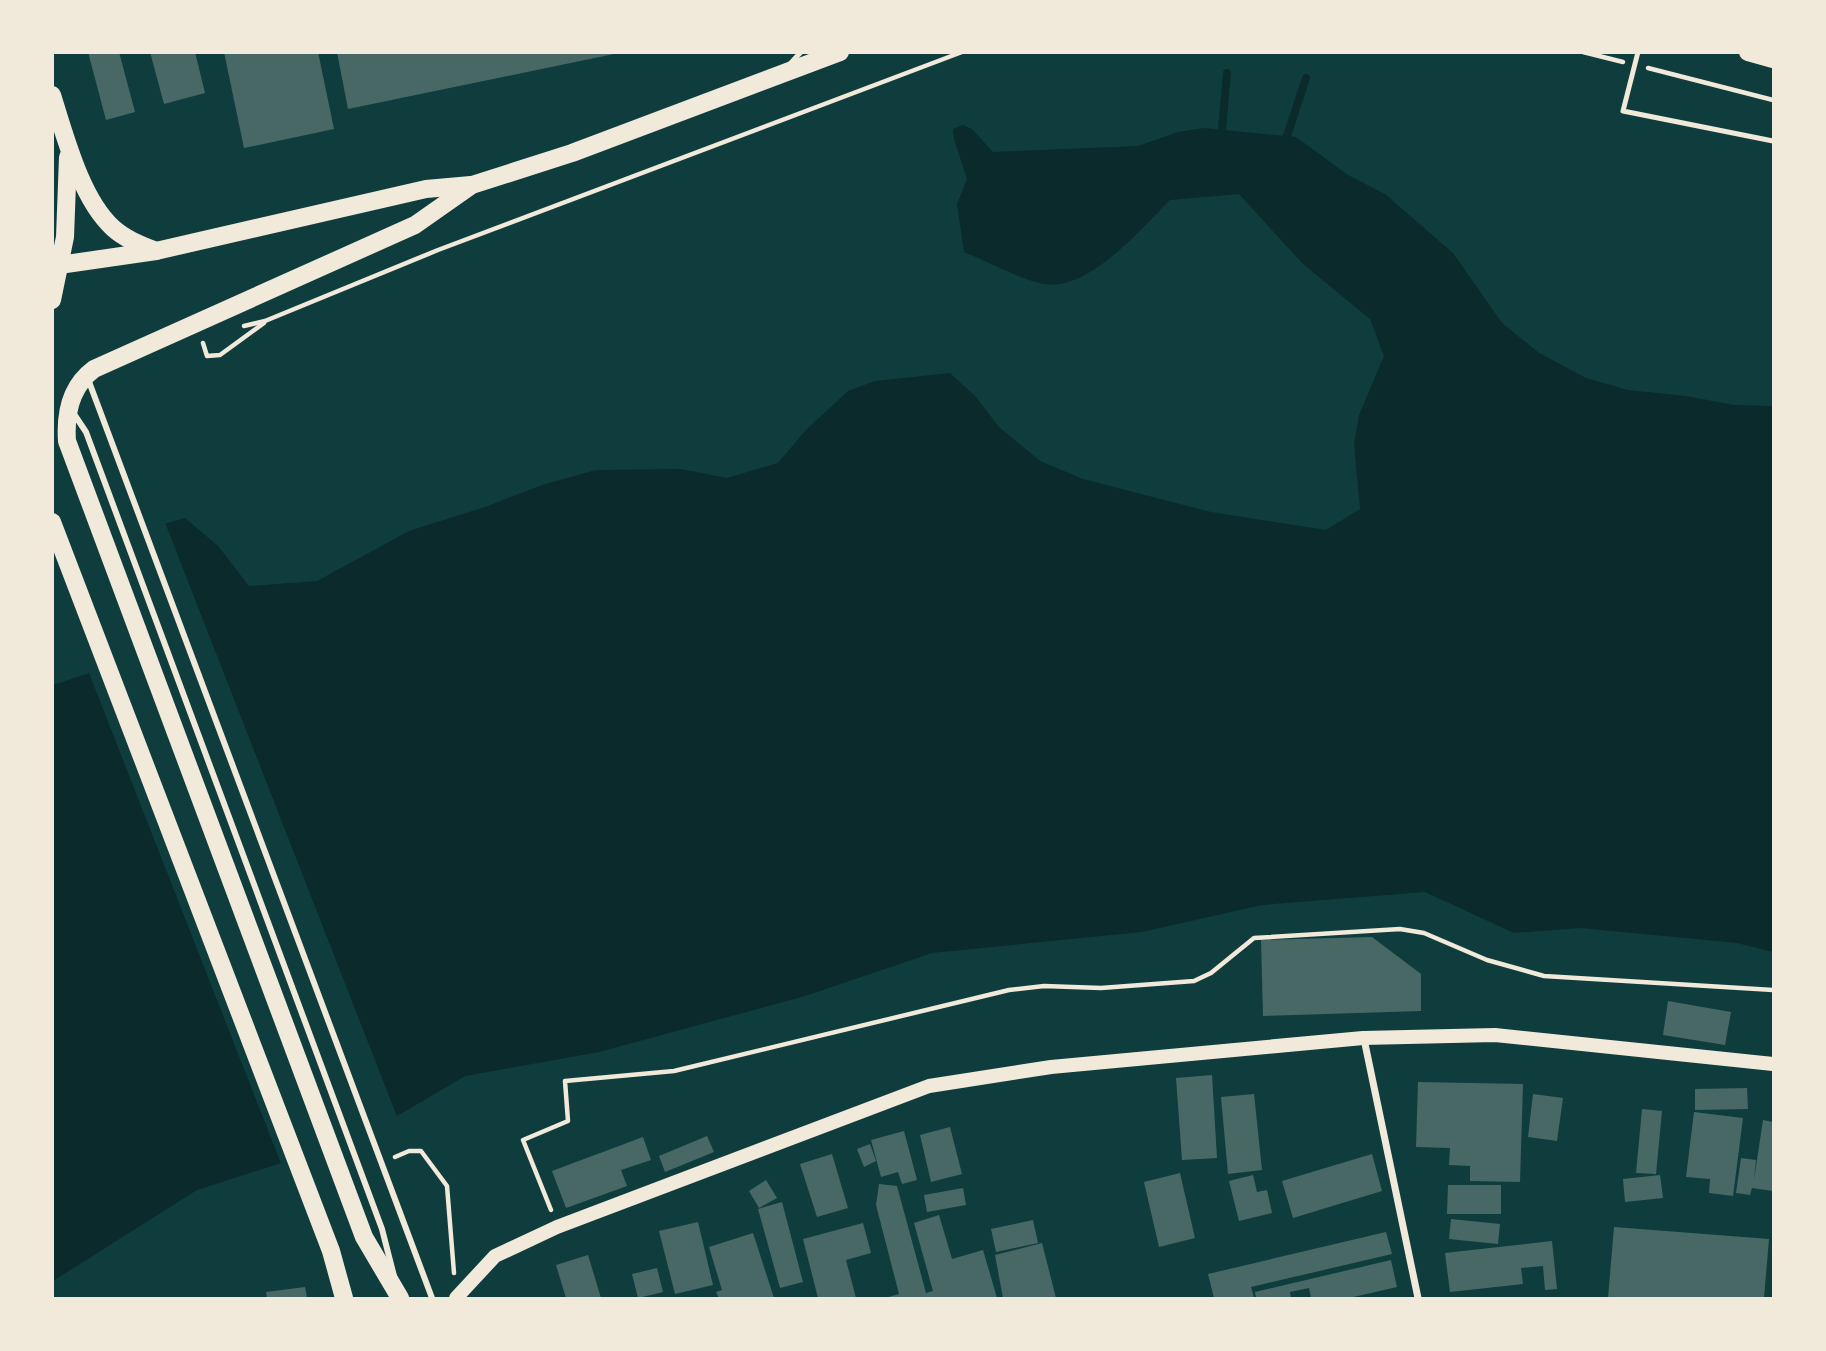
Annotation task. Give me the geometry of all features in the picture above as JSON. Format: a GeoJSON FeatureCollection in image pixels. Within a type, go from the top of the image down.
{"type":"FeatureCollection","features":[{"type":"Feature","properties":{"kind":"main road"},"geometry":{"type":"LineString","coordinates":[[56,265],[156,251],[426,189],[472,185],[572,153],[840,52]]}},
{"type":"Feature","properties":{"kind":"main road"},"geometry":{"type":"LineString","coordinates":[[1748,52],[1773,59]]}},
{"type":"Feature","properties":{"kind":"main road"},"geometry":{"type":"LineString","coordinates":[[52,95],[68,146],[89,194],[107,221],[131,240],[156,251]]}},
{"type":"Feature","properties":{"kind":"main road"},"geometry":{"type":"LineString","coordinates":[[52,300],[69,197],[68,146]]}},
{"type":"Feature","properties":{"kind":"main road"},"geometry":{"type":"LineString","coordinates":[[400,1298],[364,1237],[66,441],[69,407],[86,374],[128,351],[415,225],[472,185]]}},
{"type":"Feature","properties":{"kind":"main road"},"geometry":{"type":"LineString","coordinates":[[52,229],[69,197]]}},
{"type":"Feature","properties":{"kind":"main road"},"geometry":{"type":"LineString","coordinates":[[52,522],[331,1251],[344,1298]]}},
{"type":"Feature","properties":{"kind":"main road"},"geometry":{"type":"LineString","coordinates":[[456,1298],[495,1256],[557,1227],[929,1086],[1051,1067],[1363,1038],[1495,1035],[1773,1064]]}},
{"type":"Feature","properties":{"kind":"street"},"geometry":{"type":"LineString","coordinates":[[86,374],[432,1298]]}},
{"type":"Feature","properties":{"kind":"street"},"geometry":{"type":"LineString","coordinates":[[69,407],[86,432],[382,1230],[400,1298]]}},
{"type":"Feature","properties":{"kind":"street"},"geometry":{"type":"LineString","coordinates":[[1363,1038],[1418,1298]]}},
{"type":"Feature","properties":{"kind":"lane"},"geometry":{"type":"LineString","coordinates":[[781,76],[801,52]]}},
{"type":"Feature","properties":{"kind":"lane"},"geometry":{"type":"LineString","coordinates":[[1638,52],[1623,111],[1773,141]]}},
{"type":"Feature","properties":{"kind":"path"},"geometry":{"type":"LineString","coordinates":[[241,327],[265,321],[438,250],[962,52]]}},
{"type":"Feature","properties":{"kind":"path"},"geometry":{"type":"LineString","coordinates":[[1583,52],[1773,100]]}},
{"type":"Feature","properties":{"kind":"path"},"geometry":{"type":"LineString","coordinates":[[192,340],[205,336],[203,350],[207,356],[213,357],[232,347],[265,321]]}},
{"type":"Feature","properties":{"kind":"path"},"geometry":{"type":"LineString","coordinates":[[557,1227],[523,1140],[568,1121],[565,1082],[674,1071],[1009,990],[1044,986],[1101,988],[1194,981],[1212,972],[1254,938],[1400,929],[1424,933],[1487,960],[1544,976],[1773,990]]}},
{"type":"Feature","properties":{"kind":"water"},"geometry":{"type":"Polygon","coordinates":[[[963,125],[972,129],[993,152],[1138,146],[1178,132],[1204,128],[1296,137],[1348,175],[1385,194],[1453,253],[1502,323],[1539,353],[1586,378],[1628,390],[1686,396],[1734,405],[1773,406],[1773,952],[1737,943],[1581,928],[1514,933],[1425,892],[1262,905],[1142,932],[932,953],[805,996],[599,1052],[465,1076],[397,1116],[281,1163],[197,1190],[53,1281],[53,685],[89,673],[150,528],[185,518],[218,546],[249,586],[317,581],[409,531],[485,507],[542,485],[596,470],[681,469],[727,478],[778,463],[805,431],[848,391],[875,381],[950,373],[976,397],[999,427],[1040,461],[1083,479],[1211,512],[1326,530],[1360,509],[1354,444],[1359,415],[1384,356],[1370,319],[1303,264],[1239,194],[1170,200],[1111,257],[1075,280],[1057,284],[1030,280],[964,252],[957,204],[967,179],[953,129],[963,125]]]}},
{"type":"Feature","properties":{"kind":"pier"},"geometry":{"type":"Polygon","coordinates":[[[164,520],[398,1119],[282,1166],[87,668],[100,632],[104,583],[124,550],[148,525],[164,520]]]}},
{"type":"Feature","properties":{"kind":"building"},"geometry":{"type":"Polygon","coordinates":[[[88,52],[119,52],[135,112],[106,120],[88,52]]]}},
{"type":"Feature","properties":{"kind":"building"},"geometry":{"type":"Polygon","coordinates":[[[150,52],[195,52],[205,93],[164,104],[150,52]]]}},
{"type":"Feature","properties":{"kind":"building"},"geometry":{"type":"Polygon","coordinates":[[[224,52],[318,52],[334,129],[244,148],[224,52]]]}},
{"type":"Feature","properties":{"kind":"building"},"geometry":{"type":"Polygon","coordinates":[[[337,52],[614,52],[614,54],[348,109],[337,52]]]}},
{"type":"Feature","properties":{"kind":"building"},"geometry":{"type":"Polygon","coordinates":[[[1372,937],[1421,974],[1421,1011],[1263,1016],[1261,940],[1372,937]]]}},
{"type":"Feature","properties":{"kind":"building"},"geometry":{"type":"Polygon","coordinates":[[[1668,1001],[1731,1012],[1725,1045],[1663,1035],[1668,1001]]]}},
{"type":"Feature","properties":{"kind":"building"},"geometry":{"type":"Polygon","coordinates":[[[1212,1075],[1217,1158],[1182,1160],[1176,1078],[1212,1075]]]}},
{"type":"Feature","properties":{"kind":"building"},"geometry":{"type":"Polygon","coordinates":[[[1418,1082],[1523,1084],[1520,1182],[1470,1181],[1470,1166],[1449,1165],[1450,1148],[1416,1147],[1418,1082]]]}},
{"type":"Feature","properties":{"kind":"building"},"geometry":{"type":"Polygon","coordinates":[[[1747,1088],[1748,1109],[1695,1110],[1695,1089],[1747,1088]]]}},
{"type":"Feature","properties":{"kind":"building"},"geometry":{"type":"Polygon","coordinates":[[[1254,1094],[1262,1170],[1228,1174],[1221,1097],[1254,1094]]]}},
{"type":"Feature","properties":{"kind":"building"},"geometry":{"type":"Polygon","coordinates":[[[1533,1094],[1563,1098],[1557,1141],[1528,1137],[1533,1094]]]}},
{"type":"Feature","properties":{"kind":"building"},"geometry":{"type":"Polygon","coordinates":[[[1642,1109],[1662,1111],[1656,1174],[1636,1173],[1642,1109]]]}},
{"type":"Feature","properties":{"kind":"building"},"geometry":{"type":"Polygon","coordinates":[[[1694,1112],[1743,1118],[1733,1196],[1709,1193],[1710,1179],[1686,1177],[1694,1112]]]}},
{"type":"Feature","properties":{"kind":"building"},"geometry":{"type":"Polygon","coordinates":[[[1763,1120],[1773,1122],[1773,1191],[1752,1188],[1750,1195],[1736,1193],[1741,1158],[1756,1160],[1754,1180],[1763,1120]]]}},
{"type":"Feature","properties":{"kind":"building"},"geometry":{"type":"Polygon","coordinates":[[[950,1127],[962,1174],[931,1182],[920,1135],[950,1127]]]}},
{"type":"Feature","properties":{"kind":"building"},"geometry":{"type":"Polygon","coordinates":[[[904,1131],[917,1180],[902,1184],[898,1172],[881,1177],[871,1140],[904,1131]]]}},
{"type":"Feature","properties":{"kind":"building"},"geometry":{"type":"Polygon","coordinates":[[[707,1136],[714,1152],[665,1172],[659,1156],[707,1136]]]}},
{"type":"Feature","properties":{"kind":"building"},"geometry":{"type":"Polygon","coordinates":[[[643,1137],[651,1160],[621,1170],[627,1186],[566,1208],[552,1171],[643,1137]]]}},
{"type":"Feature","properties":{"kind":"building"},"geometry":{"type":"Polygon","coordinates":[[[870,1144],[876,1161],[864,1167],[857,1149],[870,1144]]]}},
{"type":"Feature","properties":{"kind":"building"},"geometry":{"type":"Polygon","coordinates":[[[832,1154],[848,1208],[817,1217],[800,1164],[832,1154]]]}},
{"type":"Feature","properties":{"kind":"building"},"geometry":{"type":"Polygon","coordinates":[[[1372,1154],[1382,1191],[1293,1218],[1282,1181],[1372,1154]]]}},
{"type":"Feature","properties":{"kind":"building"},"geometry":{"type":"Polygon","coordinates":[[[1180,1173],[1195,1238],[1159,1247],[1144,1182],[1180,1173]]]}},
{"type":"Feature","properties":{"kind":"building"},"geometry":{"type":"Polygon","coordinates":[[[1253,1175],[1257,1192],[1267,1190],[1272,1213],[1239,1221],[1229,1181],[1253,1175]]]}},
{"type":"Feature","properties":{"kind":"building"},"geometry":{"type":"Polygon","coordinates":[[[1660,1175],[1663,1198],[1625,1202],[1623,1179],[1660,1175]]]}},
{"type":"Feature","properties":{"kind":"building"},"geometry":{"type":"Polygon","coordinates":[[[766,1180],[777,1198],[759,1208],[749,1191],[766,1180]]]}},
{"type":"Feature","properties":{"kind":"building"},"geometry":{"type":"Polygon","coordinates":[[[879,1184],[897,1186],[926,1293],[933,1291],[914,1223],[939,1215],[952,1259],[983,1250],[997,1298],[885,1298],[899,1294],[876,1205],[879,1184]]]}},
{"type":"Feature","properties":{"kind":"building"},"geometry":{"type":"Polygon","coordinates":[[[1448,1185],[1501,1185],[1501,1214],[1447,1214],[1448,1185]]]}},
{"type":"Feature","properties":{"kind":"building"},"geometry":{"type":"Polygon","coordinates":[[[963,1188],[966,1205],[927,1212],[924,1195],[963,1188]]]}},
{"type":"Feature","properties":{"kind":"building"},"geometry":{"type":"Polygon","coordinates":[[[782,1202],[803,1282],[780,1288],[758,1209],[782,1202]]]}},
{"type":"Feature","properties":{"kind":"building"},"geometry":{"type":"Polygon","coordinates":[[[1451,1219],[1500,1224],[1498,1244],[1449,1239],[1451,1219]]]}},
{"type":"Feature","properties":{"kind":"building"},"geometry":{"type":"Polygon","coordinates":[[[1033,1220],[1038,1243],[996,1252],[991,1229],[1033,1220]]]}},
{"type":"Feature","properties":{"kind":"building"},"geometry":{"type":"Polygon","coordinates":[[[698,1222],[713,1285],[675,1294],[659,1231],[698,1222]]]}},
{"type":"Feature","properties":{"kind":"building"},"geometry":{"type":"Polygon","coordinates":[[[863,1223],[871,1253],[846,1260],[856,1298],[818,1298],[803,1239],[863,1223]]]}},
{"type":"Feature","properties":{"kind":"building"},"geometry":{"type":"Polygon","coordinates":[[[1614,1227],[1769,1239],[1764,1298],[1608,1298],[1614,1227]]]}},
{"type":"Feature","properties":{"kind":"building"},"geometry":{"type":"Polygon","coordinates":[[[1386,1232],[1392,1254],[1251,1287],[1254,1298],[1214,1298],[1208,1274],[1386,1232]]]}},
{"type":"Feature","properties":{"kind":"building"},"geometry":{"type":"Polygon","coordinates":[[[753,1233],[774,1298],[719,1298],[716,1292],[722,1290],[709,1247],[753,1233]]]}},
{"type":"Feature","properties":{"kind":"building"},"geometry":{"type":"Polygon","coordinates":[[[1552,1241],[1557,1289],[1545,1290],[1543,1266],[1521,1268],[1523,1284],[1450,1292],[1445,1253],[1552,1241]]]}},
{"type":"Feature","properties":{"kind":"building"},"geometry":{"type":"Polygon","coordinates":[[[1042,1243],[1056,1298],[1003,1298],[995,1255],[1042,1243]]]}},
{"type":"Feature","properties":{"kind":"building"},"geometry":{"type":"Polygon","coordinates":[[[588,1255],[601,1298],[566,1298],[556,1265],[588,1255]]]}},
{"type":"Feature","properties":{"kind":"building"},"geometry":{"type":"Polygon","coordinates":[[[1391,1260],[1397,1287],[1349,1298],[1311,1298],[1309,1288],[1290,1292],[1291,1298],[1256,1298],[1255,1292],[1391,1260]]]}},
{"type":"Feature","properties":{"kind":"building"},"geometry":{"type":"Polygon","coordinates":[[[657,1268],[663,1292],[638,1298],[632,1274],[657,1268]]]}},
{"type":"Feature","properties":{"kind":"building"},"geometry":{"type":"Polygon","coordinates":[[[305,1287],[307,1298],[267,1298],[266,1292],[305,1287]]]}},
{"type":"Feature","properties":{"kind":"waterway"},"geometry":{"type":"LineString","coordinates":[[1221,140],[1227,73]]}},
{"type":"Feature","properties":{"kind":"waterway"},"geometry":{"type":"LineString","coordinates":[[1284,145],[1306,78]]}}]}
